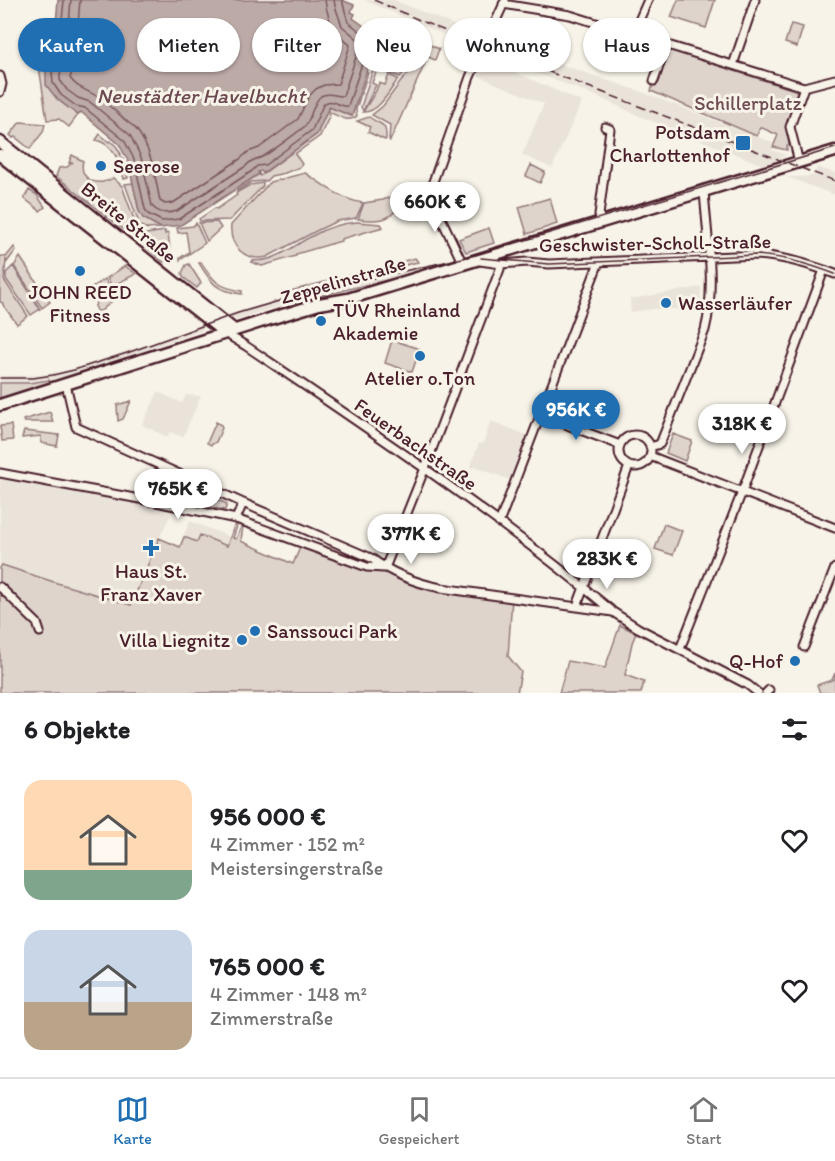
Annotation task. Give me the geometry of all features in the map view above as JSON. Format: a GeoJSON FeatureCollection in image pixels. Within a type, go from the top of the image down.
{"type":"FeatureCollection","features":[{"type":"Feature","properties":{"kind":"main road","name":"Breite Straße"},"geometry":{"type":"LineString","coordinates":[[0,142],[229,332]]}},
{"type":"Feature","properties":{"kind":"main road","name":"Zeppelinstraße"},"geometry":{"type":"LineString","coordinates":[[0,405],[194,342],[319,304],[348,299],[835,151]]}},
{"type":"Feature","properties":{"kind":"main road","name":"Breite Straße"},"geometry":{"type":"LineString","coordinates":[[0,155],[206,318],[229,332]]}},
{"type":"Feature","properties":{"kind":"main road"},"geometry":{"type":"LineString","coordinates":[[194,342],[204,331],[206,318]]}},
{"type":"Feature","properties":{"kind":"street"},"geometry":{"type":"LineString","coordinates":[[640,18],[648,0]]}},
{"type":"Feature","properties":{"kind":"street"},"geometry":{"type":"LineString","coordinates":[[733,65],[754,0]]}},
{"type":"Feature","properties":{"kind":"street"},"geometry":{"type":"LineString","coordinates":[[462,264],[429,193],[470,77],[504,2],[583,19]]}},
{"type":"Feature","properties":{"kind":"street"},"geometry":{"type":"LineString","coordinates":[[671,46],[804,87],[835,79]]}},
{"type":"Feature","properties":{"kind":"street"},"geometry":{"type":"LineString","coordinates":[[654,81],[657,72]]}},
{"type":"Feature","properties":{"kind":"street"},"geometry":{"type":"LineString","coordinates":[[0,76],[2,84],[0,92]]}},
{"type":"Feature","properties":{"kind":"street"},"geometry":{"type":"LineString","coordinates":[[799,162],[790,127],[804,87]]}},
{"type":"Feature","properties":{"kind":"street"},"geometry":{"type":"LineString","coordinates":[[602,222],[600,215],[610,129],[605,127]]}},
{"type":"Feature","properties":{"kind":"street"},"geometry":{"type":"LineString","coordinates":[[650,447],[660,444],[705,330],[709,313],[711,299],[704,191]]}},
{"type":"Feature","properties":{"kind":"street","name":"Geschwister-Scholl-Straße"},"geometry":{"type":"LineString","coordinates":[[474,260],[501,264],[527,262],[549,264],[708,256],[771,256],[798,261],[835,274]]}},
{"type":"Feature","properties":{"kind":"street"},"geometry":{"type":"LineString","coordinates":[[499,523],[599,262]]}},
{"type":"Feature","properties":{"kind":"street"},"geometry":{"type":"LineString","coordinates":[[385,568],[501,264]]}},
{"type":"Feature","properties":{"kind":"street"},"geometry":{"type":"LineString","coordinates":[[680,649],[742,492],[824,270]]}},
{"type":"Feature","properties":{"kind":"street","name":"Feuerbachstraße"},"geometry":{"type":"LineString","coordinates":[[229,332],[246,346],[425,468],[613,612],[638,628],[748,685],[758,693]]}},
{"type":"Feature","properties":{"kind":"street"},"geometry":{"type":"LineString","coordinates":[[66,384],[76,427],[371,558],[385,568],[428,585],[613,612]]}},
{"type":"Feature","properties":{"kind":"street"},"geometry":{"type":"LineString","coordinates":[[541,415],[620,445]]}},
{"type":"Feature","properties":{"kind":"street"},"geometry":{"type":"LineString","coordinates":[[635,435],[645,439],[650,447],[650,456],[644,464],[629,466],[621,460],[620,445],[626,438],[635,435]]}},
{"type":"Feature","properties":{"kind":"street"},"geometry":{"type":"LineString","coordinates":[[650,456],[835,528]]}},
{"type":"Feature","properties":{"kind":"street"},"geometry":{"type":"LineString","coordinates":[[577,606],[629,466]]}},
{"type":"Feature","properties":{"kind":"street"},"geometry":{"type":"LineString","coordinates":[[156,502],[168,469]]}},
{"type":"Feature","properties":{"kind":"street"},"geometry":{"type":"LineString","coordinates":[[0,473],[236,519],[368,567],[385,568]]}},
{"type":"Feature","properties":{"kind":"street"},"geometry":{"type":"LineString","coordinates":[[236,519],[243,503]]}},
{"type":"Feature","properties":{"kind":"street"},"geometry":{"type":"LineString","coordinates":[[804,647],[835,568]]}},
{"type":"Feature","properties":{"kind":"street"},"geometry":{"type":"LineString","coordinates":[[0,587],[37,623],[40,632]]}},
{"type":"Feature","properties":{"kind":"shaded area"},"geometry":{"type":"Polygon","coordinates":[[[364,0],[394,0],[444,21],[444,35],[432,30],[432,18],[405,18],[364,0]]]}},
{"type":"Feature","properties":{"kind":"shaded area"},"geometry":{"type":"Polygon","coordinates":[[[571,68],[642,92],[772,142],[772,150],[786,155],[766,166],[644,118],[596,96],[534,72],[571,72],[571,68]]]}},
{"type":"Feature","properties":{"kind":"shaded area"},"geometry":{"type":"Polygon","coordinates":[[[480,72],[514,72],[582,102],[552,168],[522,155],[544,104],[478,76],[480,72]]]}},
{"type":"Feature","properties":{"kind":"shaded area"},"geometry":{"type":"Polygon","coordinates":[[[817,167],[835,173],[835,195],[787,177],[813,176],[817,167]]]}},
{"type":"Feature","properties":{"kind":"shaded area"},"geometry":{"type":"Polygon","coordinates":[[[454,259],[400,277],[320,294],[230,321],[226,315],[319,289],[454,259]]]}},
{"type":"Feature","properties":{"kind":"shaded area","name":"Wasserläufer"},"geometry":{"type":"Polygon","coordinates":[[[701,287],[700,311],[662,308],[631,312],[630,299],[701,287]]]}},
{"type":"Feature","properties":{"kind":"shaded area"},"geometry":{"type":"Polygon","coordinates":[[[203,324],[201,331],[78,373],[29,383],[0,383],[0,376],[41,375],[73,369],[203,324]]]}},
{"type":"Feature","properties":{"kind":"shaded area"},"geometry":{"type":"Polygon","coordinates":[[[158,392],[182,403],[186,395],[201,396],[183,437],[170,432],[167,437],[142,425],[158,392]]]}},
{"type":"Feature","properties":{"kind":"shaded area"},"geometry":{"type":"Polygon","coordinates":[[[491,421],[527,435],[510,480],[474,466],[473,469],[470,467],[479,443],[483,444],[491,421]]]}},
{"type":"Feature","properties":{"kind":"shaded area"},"geometry":{"type":"Polygon","coordinates":[[[0,477],[138,503],[171,514],[159,538],[179,546],[190,521],[240,541],[229,630],[0,577],[0,477]]]}},
{"type":"Feature","properties":{"kind":"green space"},"geometry":{"type":"Polygon","coordinates":[[[678,0],[715,0],[706,28],[671,17],[678,0]]]}},
{"type":"Feature","properties":{"kind":"green space"},"geometry":{"type":"Polygon","coordinates":[[[791,24],[803,27],[797,47],[785,43],[791,24]]]}},
{"type":"Feature","properties":{"kind":"green space"},"geometry":{"type":"Polygon","coordinates":[[[432,46],[439,49],[435,60],[432,59],[432,46]]]}},
{"type":"Feature","properties":{"kind":"green space","name":"Schillerplatz"},"geometry":{"type":"Polygon","coordinates":[[[671,51],[797,91],[786,126],[789,145],[787,150],[773,147],[778,135],[760,127],[757,136],[651,91],[654,81],[659,82],[662,72],[671,72],[671,51]]]}},
{"type":"Feature","properties":{"kind":"green space"},"geometry":{"type":"Polygon","coordinates":[[[40,72],[46,72],[57,99],[78,115],[69,127],[59,119],[47,120],[40,72]]]}},
{"type":"Feature","properties":{"kind":"green space"},"geometry":{"type":"Polygon","coordinates":[[[365,72],[368,73],[356,109],[357,116],[346,119],[327,111],[329,107],[352,116],[365,72]]]}},
{"type":"Feature","properties":{"kind":"green space"},"geometry":{"type":"Polygon","coordinates":[[[372,72],[376,72],[372,83],[376,85],[363,111],[361,107],[372,72]]]}},
{"type":"Feature","properties":{"kind":"green space"},"geometry":{"type":"Polygon","coordinates":[[[386,72],[404,72],[400,77],[386,72]]]}},
{"type":"Feature","properties":{"kind":"green space"},"geometry":{"type":"Polygon","coordinates":[[[409,72],[421,72],[390,141],[390,125],[372,115],[383,106],[409,72]]]}},
{"type":"Feature","properties":{"kind":"green space"},"geometry":{"type":"Polygon","coordinates":[[[389,75],[398,79],[388,95],[374,109],[363,112],[379,83],[385,85],[389,75]]]}},
{"type":"Feature","properties":{"kind":"green space"},"geometry":{"type":"Polygon","coordinates":[[[326,113],[330,115],[320,136],[295,154],[302,164],[300,167],[271,176],[266,181],[251,182],[237,191],[236,189],[259,174],[260,176],[263,174],[317,134],[326,113]]]}},
{"type":"Feature","properties":{"kind":"green space"},"geometry":{"type":"Polygon","coordinates":[[[369,117],[384,126],[385,140],[368,132],[370,127],[357,121],[369,117]]]}},
{"type":"Feature","properties":{"kind":"green space"},"geometry":{"type":"Polygon","coordinates":[[[20,122],[45,124],[43,132],[30,149],[10,135],[20,122]]]}},
{"type":"Feature","properties":{"kind":"green space"},"geometry":{"type":"Polygon","coordinates":[[[100,134],[116,146],[126,166],[124,167],[128,178],[124,179],[112,150],[96,140],[100,134]]]}},
{"type":"Feature","properties":{"kind":"green space"},"geometry":{"type":"Polygon","coordinates":[[[72,155],[83,161],[84,173],[91,180],[102,182],[113,178],[122,186],[137,232],[128,233],[56,176],[59,168],[67,167],[72,163],[69,163],[72,155]]]}},
{"type":"Feature","properties":{"kind":"green space"},"geometry":{"type":"Polygon","coordinates":[[[531,165],[545,172],[540,183],[526,176],[531,165]]]}},
{"type":"Feature","properties":{"kind":"green space"},"geometry":{"type":"Polygon","coordinates":[[[305,173],[340,195],[363,203],[356,218],[337,221],[267,257],[245,255],[233,240],[231,225],[270,182],[305,173]]]}},
{"type":"Feature","properties":{"kind":"green space"},"geometry":{"type":"Polygon","coordinates":[[[133,183],[139,211],[143,218],[161,228],[148,229],[140,226],[125,184],[133,183]]]}},
{"type":"Feature","properties":{"kind":"green space"},"geometry":{"type":"Polygon","coordinates":[[[263,183],[263,186],[230,220],[200,221],[199,219],[237,195],[236,193],[250,185],[263,183]]]}},
{"type":"Feature","properties":{"kind":"green space"},"geometry":{"type":"Polygon","coordinates":[[[29,190],[37,195],[45,207],[40,211],[24,198],[29,190]]]}},
{"type":"Feature","properties":{"kind":"green space"},"geometry":{"type":"Polygon","coordinates":[[[408,190],[409,192],[394,213],[384,219],[358,219],[364,203],[383,200],[408,190]]]}},
{"type":"Feature","properties":{"kind":"green space"},"geometry":{"type":"Polygon","coordinates":[[[550,198],[557,224],[527,234],[519,207],[550,198]]]}},
{"type":"Feature","properties":{"kind":"green space"},"geometry":{"type":"Polygon","coordinates":[[[217,222],[221,228],[207,241],[199,223],[217,222]]]}},
{"type":"Feature","properties":{"kind":"green space"},"geometry":{"type":"Polygon","coordinates":[[[357,222],[381,224],[383,227],[262,266],[251,262],[275,257],[328,228],[357,222]]]}},
{"type":"Feature","properties":{"kind":"green space"},"geometry":{"type":"Polygon","coordinates":[[[196,223],[205,243],[180,260],[189,252],[186,232],[178,233],[177,228],[193,226],[196,223]]]}},
{"type":"Feature","properties":{"kind":"green space"},"geometry":{"type":"Polygon","coordinates":[[[489,228],[494,243],[466,252],[459,239],[489,228]]]}},
{"type":"Feature","properties":{"kind":"green space"},"geometry":{"type":"Polygon","coordinates":[[[165,231],[165,234],[168,233],[170,249],[166,249],[167,261],[163,262],[145,246],[144,237],[146,234],[165,231]]]}},
{"type":"Feature","properties":{"kind":"green space"},"geometry":{"type":"Polygon","coordinates":[[[14,247],[16,250],[7,262],[6,260],[4,280],[28,316],[17,324],[0,302],[0,256],[6,257],[14,247]]]}},
{"type":"Feature","properties":{"kind":"green space"},"geometry":{"type":"Polygon","coordinates":[[[20,257],[50,302],[42,308],[14,266],[20,257]]]}},
{"type":"Feature","properties":{"kind":"green space"},"geometry":{"type":"Polygon","coordinates":[[[415,258],[418,262],[291,291],[415,258]]]}},
{"type":"Feature","properties":{"kind":"green space"},"geometry":{"type":"Polygon","coordinates":[[[201,262],[217,282],[227,288],[242,291],[242,294],[226,291],[216,285],[199,263],[201,262]]]}},
{"type":"Feature","properties":{"kind":"green space"},"geometry":{"type":"Polygon","coordinates":[[[189,264],[201,283],[197,288],[183,277],[182,273],[189,264]]]}},
{"type":"Feature","properties":{"kind":"green space"},"geometry":{"type":"Polygon","coordinates":[[[13,266],[40,309],[31,315],[6,279],[6,273],[13,266]]]}},
{"type":"Feature","properties":{"kind":"green space"},"geometry":{"type":"Polygon","coordinates":[[[125,266],[136,274],[112,286],[107,278],[125,266]]]}},
{"type":"Feature","properties":{"kind":"green space"},"geometry":{"type":"Polygon","coordinates":[[[400,277],[337,296],[292,303],[292,302],[400,277]]]}},
{"type":"Feature","properties":{"kind":"green space"},"geometry":{"type":"Polygon","coordinates":[[[105,279],[110,288],[91,298],[87,291],[105,279]]]}},
{"type":"Feature","properties":{"kind":"green space"},"geometry":{"type":"Polygon","coordinates":[[[108,294],[111,295],[112,301],[101,311],[97,311],[96,302],[108,294]]]}},
{"type":"Feature","properties":{"kind":"green space"},"geometry":{"type":"Polygon","coordinates":[[[392,340],[420,349],[412,372],[385,363],[392,340]]]}},
{"type":"Feature","properties":{"kind":"green space"},"geometry":{"type":"Polygon","coordinates":[[[49,380],[51,384],[0,399],[0,383],[49,380]]]}},
{"type":"Feature","properties":{"kind":"green space"},"geometry":{"type":"Polygon","coordinates":[[[131,401],[123,419],[118,421],[117,405],[131,401]]]}},
{"type":"Feature","properties":{"kind":"green space"},"geometry":{"type":"Polygon","coordinates":[[[50,412],[53,422],[24,422],[23,420],[50,412]]]}},
{"type":"Feature","properties":{"kind":"green space"},"geometry":{"type":"Polygon","coordinates":[[[216,422],[222,428],[216,442],[211,445],[207,443],[216,422]]]}},
{"type":"Feature","properties":{"kind":"green space"},"geometry":{"type":"Polygon","coordinates":[[[11,425],[13,440],[2,441],[0,426],[11,425]]]}},
{"type":"Feature","properties":{"kind":"green space"},"geometry":{"type":"Polygon","coordinates":[[[24,431],[59,435],[57,446],[41,443],[41,436],[22,438],[24,431]]]}},
{"type":"Feature","properties":{"kind":"green space"},"geometry":{"type":"Polygon","coordinates":[[[673,434],[692,441],[685,461],[666,453],[673,434]]]}},
{"type":"Feature","properties":{"kind":"green space"},"geometry":{"type":"Polygon","coordinates":[[[172,480],[227,504],[225,510],[165,499],[172,480]]]}},
{"type":"Feature","properties":{"kind":"green space"},"geometry":{"type":"Polygon","coordinates":[[[664,524],[682,531],[673,555],[655,549],[664,524]]]}},
{"type":"Feature","properties":{"kind":"green space","name":"Sanssouci Park"},"geometry":{"type":"Polygon","coordinates":[[[234,526],[237,526],[233,538],[236,539],[243,526],[241,541],[293,564],[302,543],[367,567],[428,585],[512,598],[508,656],[521,672],[517,693],[0,693],[0,568],[2,565],[131,605],[159,538],[180,547],[184,537],[197,542],[200,535],[227,546],[234,526]]]}},
{"type":"Feature","properties":{"kind":"green space"},"geometry":{"type":"Polygon","coordinates":[[[620,625],[636,633],[625,675],[644,682],[641,693],[559,693],[568,661],[605,668],[620,625]]]}},
{"type":"Feature","properties":{"kind":"green space"},"geometry":{"type":"Polygon","coordinates":[[[835,673],[835,693],[820,693],[817,685],[832,680],[835,673]]]}},
{"type":"Feature","properties":{"kind":"water","name":"Neustädter Havelbucht"},"geometry":{"type":"Polygon","coordinates":[[[58,0],[342,0],[354,5],[351,12],[355,14],[353,18],[354,72],[366,72],[352,116],[329,107],[317,134],[263,173],[258,172],[259,174],[181,225],[161,228],[143,218],[139,211],[128,161],[119,144],[81,112],[78,115],[57,99],[46,85],[46,72],[125,72],[125,18],[56,18],[58,0]]]}},
{"type":"Feature","properties":{"kind":"tram line"},"geometry":{"type":"LineString","coordinates":[[0,378],[33,378],[74,370],[238,313],[306,293],[476,255],[835,148]]}},
{"type":"Feature","properties":{"kind":"tram line"},"geometry":{"type":"LineString","coordinates":[[481,258],[549,264],[757,255],[777,257],[835,274]]}},
{"type":"Feature","properties":{"kind":"railway"},"geometry":{"type":"LineString","coordinates":[[374,0],[497,52],[835,181]]}},
{"type":"Feature","properties":{"kind":"place","name":"Potsdam Charlottenhof"},"geometry":{"type":"Point","coordinates":[743,143]}},
{"type":"Feature","properties":{"kind":"place","name":"Seerose"},"geometry":{"type":"Point","coordinates":[101,166]}},
{"type":"Feature","properties":{"kind":"place","name":"JOHN REED Fitness"},"geometry":{"type":"Point","coordinates":[80,271]}},
{"type":"Feature","properties":{"kind":"place","name":"Wasserläufer"},"geometry":{"type":"Point","coordinates":[666,303]}},
{"type":"Feature","properties":{"kind":"place","name":"TÜV Rheinland Akademie"},"geometry":{"type":"Point","coordinates":[321,321]}},
{"type":"Feature","properties":{"kind":"place","name":"Atelier o.Ton"},"geometry":{"type":"Point","coordinates":[420,356]}},
{"type":"Feature","properties":{"kind":"place","name":"Haus St. Franz Xaver"},"geometry":{"type":"Point","coordinates":[151,548]}},
{"type":"Feature","properties":{"kind":"place","name":"Sanssouci Park"},"geometry":{"type":"Point","coordinates":[255,631]}},
{"type":"Feature","properties":{"kind":"place","name":"Villa Liegnitz"},"geometry":{"type":"Point","coordinates":[242,640]}},
{"type":"Feature","properties":{"kind":"place","name":"Q-Hof"},"geometry":{"type":"Point","coordinates":[795,661]}}]}
